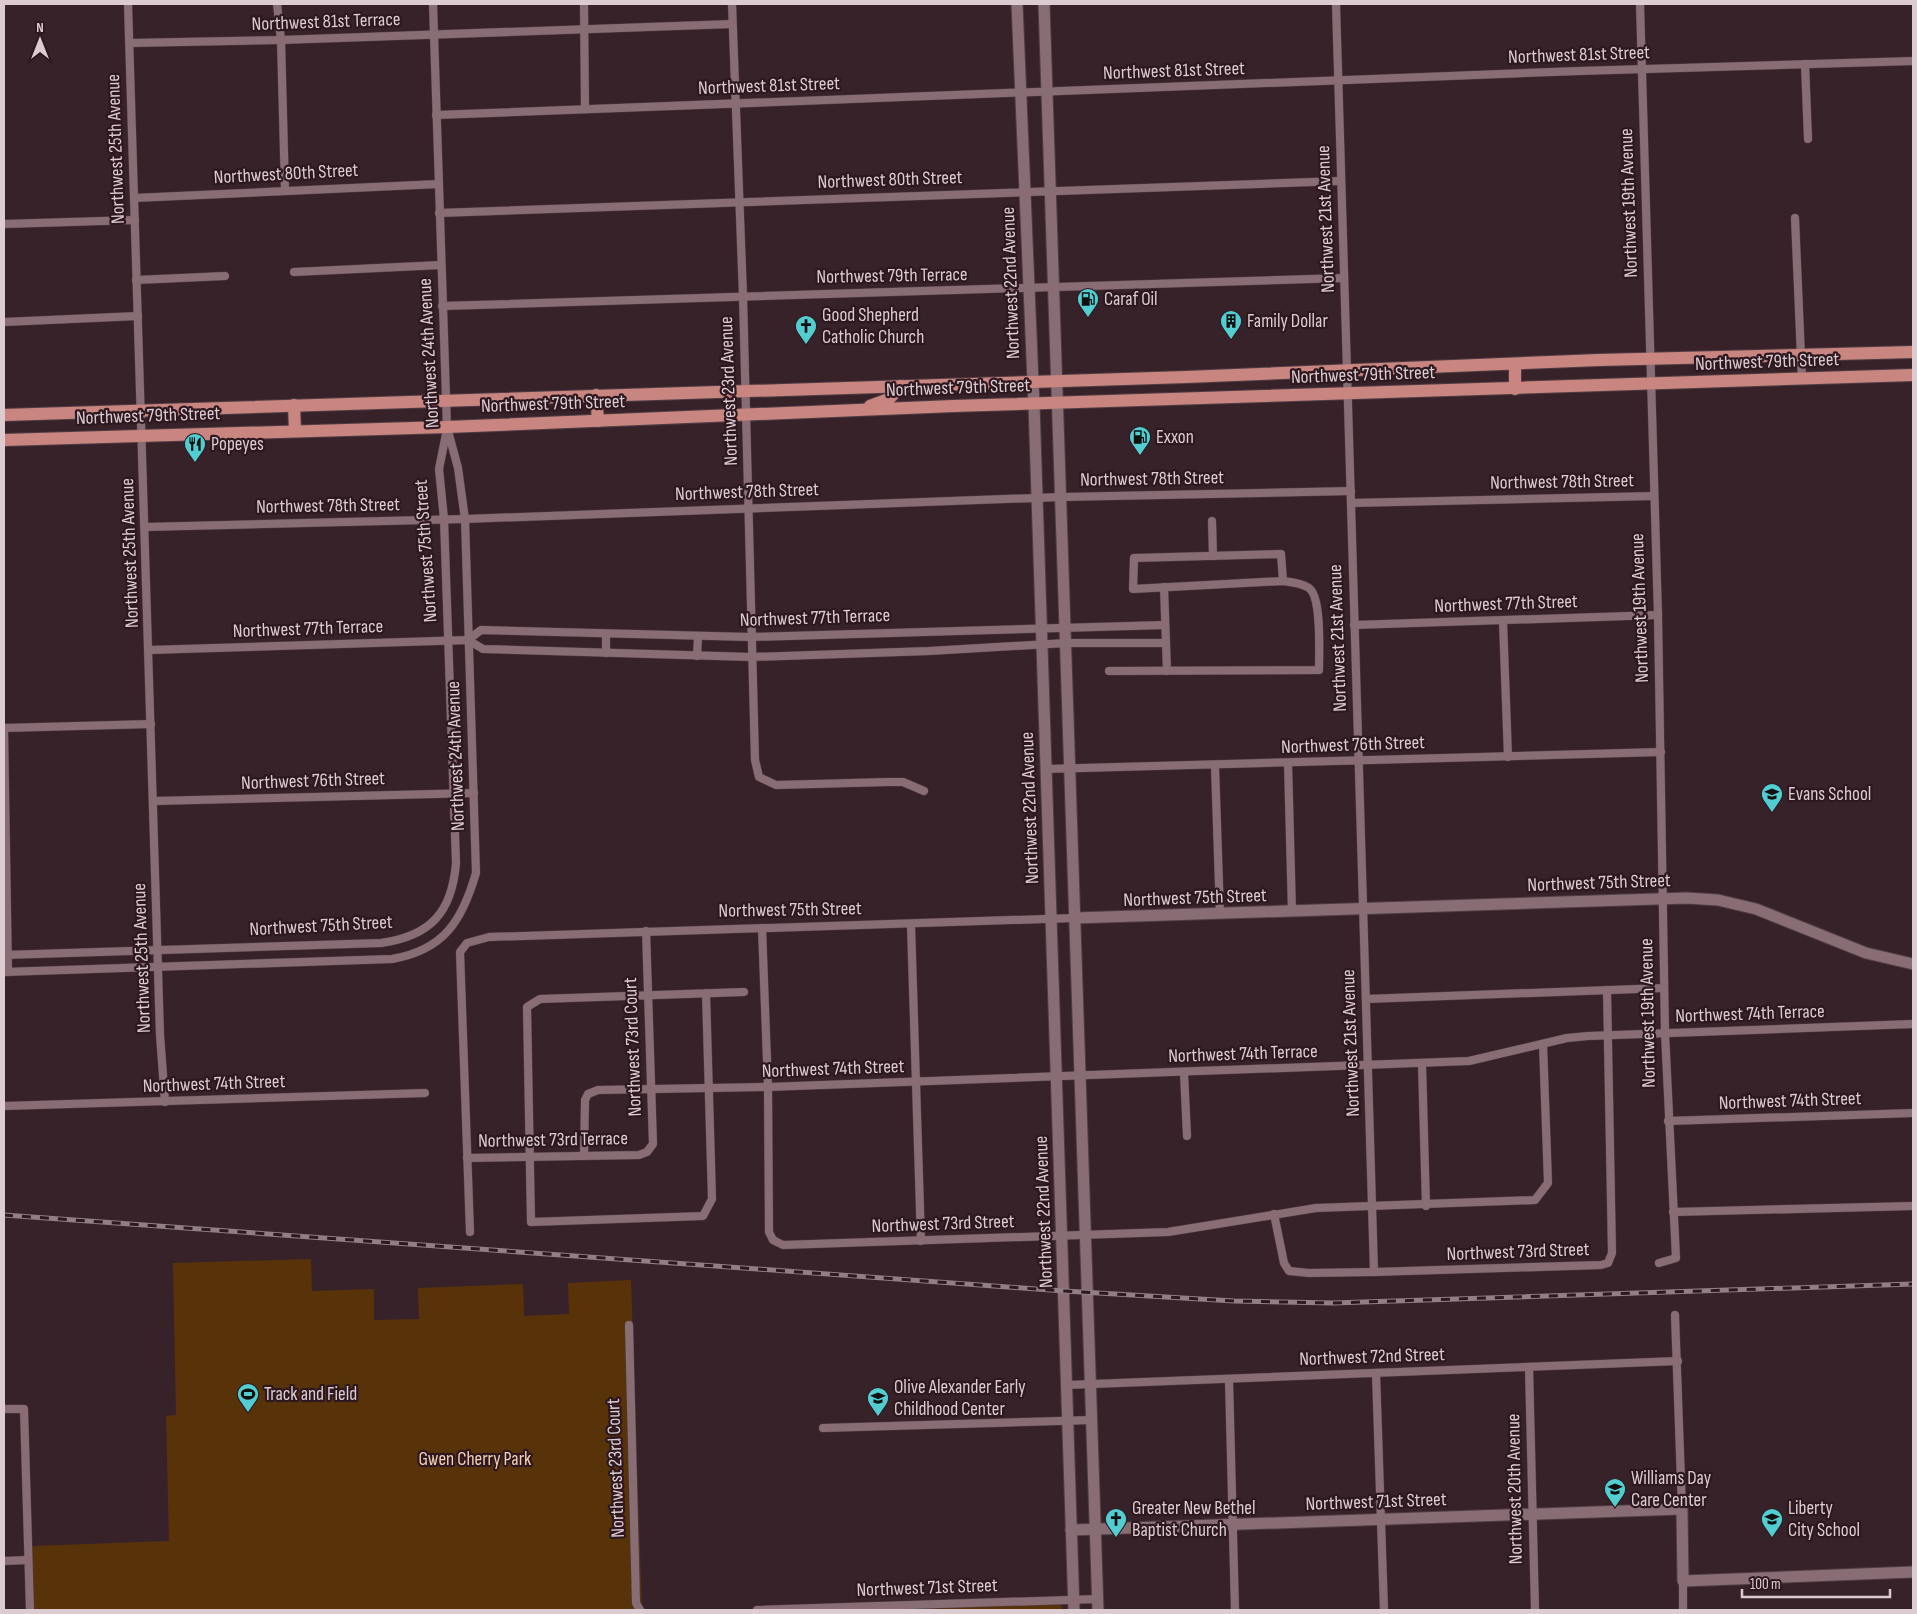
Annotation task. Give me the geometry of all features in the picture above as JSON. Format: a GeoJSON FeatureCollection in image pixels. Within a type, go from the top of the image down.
{"type":"FeatureCollection","features":[{"type":"Feature","properties":{"kind":"main road","name":"Northwest 22nd Avenue"},"geometry":{"type":"LineString","coordinates":[[1017,4],[1034,405],[1074,1605]]}},
{"type":"Feature","properties":{"kind":"main road"},"geometry":{"type":"LineString","coordinates":[[1044,4],[1052,288],[1058,404],[1098,1604]]}},
{"type":"Feature","properties":{"kind":"main road","name":"Northwest 79th Street"},"geometry":{"type":"LineString","coordinates":[[4,415],[1913,352]]}},
{"type":"Feature","properties":{"kind":"main road"},"geometry":{"type":"LineString","coordinates":[[1515,364],[1516,389]]}},
{"type":"Feature","properties":{"kind":"main road","name":"Northwest 79th Street"},"geometry":{"type":"LineString","coordinates":[[4,440],[447,427],[836,411],[1913,375]]}},
{"type":"Feature","properties":{"kind":"main road"},"geometry":{"type":"LineString","coordinates":[[1186,377],[1188,399]]}},
{"type":"Feature","properties":{"kind":"main road"},"geometry":{"type":"LineString","coordinates":[[836,411],[882,402],[895,394],[901,386]]}},
{"type":"Feature","properties":{"kind":"main road"},"geometry":{"type":"LineString","coordinates":[[596,395],[598,421]]}},
{"type":"Feature","properties":{"kind":"main road"},"geometry":{"type":"LineString","coordinates":[[294,405],[295,431]]}},
{"type":"Feature","properties":{"kind":"main road","name":"Northwest 75th Street"},"geometry":{"type":"LineString","coordinates":[[1075,918],[1292,912],[1664,897],[1718,900],[1756,909],[1866,952],[1913,964]]}},
{"type":"Feature","properties":{"kind":"main road"},"geometry":{"type":"LineString","coordinates":[[1682,1509],[1683,1581],[1913,1572]]}},
{"type":"Feature","properties":{"kind":"main road","name":"Northwest 71st Street"},"geometry":{"type":"LineString","coordinates":[[1071,1530],[1682,1509]]}},
{"type":"Feature","properties":{"kind":"street","name":"Northwest 25th Avenue"},"geometry":{"type":"LineString","coordinates":[[128,4],[159,950],[160,1035],[165,1102]]}},
{"type":"Feature","properties":{"kind":"street"},"geometry":{"type":"LineString","coordinates":[[277,4],[282,40],[285,190]]}},
{"type":"Feature","properties":{"kind":"street","name":"Northwest 24th Avenue"},"geometry":{"type":"LineString","coordinates":[[425,950],[450,932],[467,902],[476,874],[465,519],[458,468],[447,427],[433,4]]}},
{"type":"Feature","properties":{"kind":"street"},"geometry":{"type":"LineString","coordinates":[[584,4],[586,109]]}},
{"type":"Feature","properties":{"kind":"street","name":"Northwest 23rd Avenue"},"geometry":{"type":"LineString","coordinates":[[732,4],[734,104],[743,296],[750,638],[755,760],[760,777],[776,785],[903,782],[924,791]]}},
{"type":"Feature","properties":{"kind":"street","name":"Northwest 21st Avenue"},"geometry":{"type":"LineString","coordinates":[[1336,4],[1374,1272]]}},
{"type":"Feature","properties":{"kind":"street","name":"Northwest 19th Avenue"},"geometry":{"type":"LineString","coordinates":[[1640,4],[1658,615],[1665,1033],[1673,1212]]}},
{"type":"Feature","properties":{"kind":"street","name":"Northwest 81st Terrace"},"geometry":{"type":"LineString","coordinates":[[130,43],[282,40],[732,24]]}},
{"type":"Feature","properties":{"kind":"street","name":"Northwest 81st Street"},"geometry":{"type":"LineString","coordinates":[[436,115],[1337,80],[1913,61]]}},
{"type":"Feature","properties":{"kind":"street"},"geometry":{"type":"LineString","coordinates":[[1805,64],[1808,139]]}},
{"type":"Feature","properties":{"kind":"street","name":"Northwest 80th Street"},"geometry":{"type":"LineString","coordinates":[[439,213],[1342,181]]}},
{"type":"Feature","properties":{"kind":"street","name":"Northwest 80th Street"},"geometry":{"type":"LineString","coordinates":[[134,198],[439,184]]}},
{"type":"Feature","properties":{"kind":"street"},"geometry":{"type":"LineString","coordinates":[[1795,218],[1802,380]]}},
{"type":"Feature","properties":{"kind":"street"},"geometry":{"type":"LineString","coordinates":[[4,224],[135,220]]}},
{"type":"Feature","properties":{"kind":"street"},"geometry":{"type":"LineString","coordinates":[[294,272],[441,264]]}},
{"type":"Feature","properties":{"kind":"street"},"geometry":{"type":"LineString","coordinates":[[136,280],[225,276]]}},
{"type":"Feature","properties":{"kind":"street","name":"Northwest 79th Terrace"},"geometry":{"type":"LineString","coordinates":[[442,306],[1344,278]]}},
{"type":"Feature","properties":{"kind":"street"},"geometry":{"type":"LineString","coordinates":[[4,322],[138,316]]}},
{"type":"Feature","properties":{"kind":"street","name":"Northwest 75th Street"},"geometry":{"type":"LineString","coordinates":[[6,955],[245,948],[397,941],[408,938],[427,927],[439,916],[449,901],[454,886],[454,793],[449,641],[444,519],[438,469],[447,427]]}},
{"type":"Feature","properties":{"kind":"street","name":"Northwest 78th Street"},"geometry":{"type":"LineString","coordinates":[[144,527],[465,519],[1195,493],[1212,495],[1351,491]]}},
{"type":"Feature","properties":{"kind":"street","name":"Northwest 78th Street"},"geometry":{"type":"LineString","coordinates":[[1351,503],[1654,496]]}},
{"type":"Feature","properties":{"kind":"street"},"geometry":{"type":"LineString","coordinates":[[1212,521],[1213,556]]}},
{"type":"Feature","properties":{"kind":"street"},"geometry":{"type":"LineString","coordinates":[[1109,671],[1319,670],[1317,600],[1310,588],[1283,581],[1132,589],[1134,558],[1281,554],[1283,581]]}},
{"type":"Feature","properties":{"kind":"street"},"geometry":{"type":"LineString","coordinates":[[1164,587],[1168,671]]}},
{"type":"Feature","properties":{"kind":"street","name":"Northwest 77th Street"},"geometry":{"type":"LineString","coordinates":[[1354,625],[1658,615]]}},
{"type":"Feature","properties":{"kind":"street"},"geometry":{"type":"LineString","coordinates":[[1503,621],[1508,757]]}},
{"type":"Feature","properties":{"kind":"street","name":"Northwest 77th Terrace"},"geometry":{"type":"LineString","coordinates":[[149,650],[468,640],[482,630],[750,638],[1165,625]]}},
{"type":"Feature","properties":{"kind":"street"},"geometry":{"type":"LineString","coordinates":[[606,634],[606,653]]}},
{"type":"Feature","properties":{"kind":"street"},"geometry":{"type":"LineString","coordinates":[[697,656],[698,636]]}},
{"type":"Feature","properties":{"kind":"street","name":"Northwest 77th Terrace"},"geometry":{"type":"LineString","coordinates":[[468,640],[483,649],[751,657],[1066,643],[1166,643]]}},
{"type":"Feature","properties":{"kind":"street"},"geometry":{"type":"LineString","coordinates":[[6,972],[4,728],[151,724]]}},
{"type":"Feature","properties":{"kind":"street","name":"Northwest 76th Street"},"geometry":{"type":"LineString","coordinates":[[1046,769],[1070,767],[1215,766],[1661,752]]}},
{"type":"Feature","properties":{"kind":"street"},"geometry":{"type":"LineString","coordinates":[[1288,763],[1292,912]]}},
{"type":"Feature","properties":{"kind":"street"},"geometry":{"type":"LineString","coordinates":[[1215,766],[1220,914]]}},
{"type":"Feature","properties":{"kind":"street","name":"Northwest 76th Street"},"geometry":{"type":"LineString","coordinates":[[154,801],[474,793]]}},
{"type":"Feature","properties":{"kind":"street","name":"Northwest 75th Street"},"geometry":{"type":"LineString","coordinates":[[467,1158],[460,952],[467,943],[488,937],[646,931],[911,925],[1075,918]]}},
{"type":"Feature","properties":{"kind":"street"},"geometry":{"type":"LineString","coordinates":[[911,925],[922,1241]]}},
{"type":"Feature","properties":{"kind":"street"},"geometry":{"type":"LineString","coordinates":[[762,928],[768,1087]]}},
{"type":"Feature","properties":{"kind":"street","name":"Northwest 73rd Court"},"geometry":{"type":"LineString","coordinates":[[639,1155],[647,1152],[653,1144],[646,931]]}},
{"type":"Feature","properties":{"kind":"street"},"geometry":{"type":"LineString","coordinates":[[323,945],[323,961]]}},
{"type":"Feature","properties":{"kind":"street"},"geometry":{"type":"LineString","coordinates":[[245,948],[246,964]]}},
{"type":"Feature","properties":{"kind":"street","name":"Northwest 75th Street"},"geometry":{"type":"LineString","coordinates":[[6,972],[392,959],[425,950]]}},
{"type":"Feature","properties":{"kind":"street"},"geometry":{"type":"LineString","coordinates":[[80,952],[81,970]]}},
{"type":"Feature","properties":{"kind":"street","name":"Northwest 74th Terrace"},"geometry":{"type":"LineString","coordinates":[[1366,999],[1664,988]]}},
{"type":"Feature","properties":{"kind":"street"},"geometry":{"type":"LineString","coordinates":[[1606,990],[1608,1035]]}},
{"type":"Feature","properties":{"kind":"street"},"geometry":{"type":"LineString","coordinates":[[706,993],[712,1200],[703,1216],[532,1222],[527,1007],[540,999],[706,993],[744,992]]}},
{"type":"Feature","properties":{"kind":"street","name":"Northwest 74th Terrace"},"geometry":{"type":"LineString","coordinates":[[1080,1076],[1469,1062],[1567,1038],[1913,1024]]}},
{"type":"Feature","properties":{"kind":"street","name":"Northwest 73rd Street"},"geometry":{"type":"LineString","coordinates":[[1274,1214],[1284,1263],[1289,1271],[1309,1273],[1397,1272],[1601,1265],[1608,1263],[1612,1253],[1608,1035]]}},
{"type":"Feature","properties":{"kind":"street","name":"Northwest 73rd Street"},"geometry":{"type":"LineString","coordinates":[[768,1087],[769,1232],[773,1240],[783,1245],[1168,1232],[1316,1208],[1372,1208],[1535,1200],[1548,1184],[1543,1044]]}},
{"type":"Feature","properties":{"kind":"street"},"geometry":{"type":"LineString","coordinates":[[1422,1064],[1426,1206]]}},
{"type":"Feature","properties":{"kind":"street"},"geometry":{"type":"LineString","coordinates":[[1184,1073],[1187,1136]]}},
{"type":"Feature","properties":{"kind":"street","name":"Northwest 74th Street"},"geometry":{"type":"LineString","coordinates":[[584,1156],[584,1105],[588,1094],[598,1090],[768,1087],[1080,1076]]}},
{"type":"Feature","properties":{"kind":"street","name":"Northwest 74th Street"},"geometry":{"type":"LineString","coordinates":[[4,1106],[425,1093]]}},
{"type":"Feature","properties":{"kind":"street","name":"Northwest 74th Street"},"geometry":{"type":"LineString","coordinates":[[1668,1121],[1913,1113]]}},
{"type":"Feature","properties":{"kind":"street","name":"Northwest 73rd Terrace"},"geometry":{"type":"LineString","coordinates":[[467,1158],[639,1155]]}},
{"type":"Feature","properties":{"kind":"street"},"geometry":{"type":"LineString","coordinates":[[467,1158],[470,1232]]}},
{"type":"Feature","properties":{"kind":"street"},"geometry":{"type":"LineString","coordinates":[[1659,1263],[1676,1258],[1673,1212],[1913,1206]]}},
{"type":"Feature","properties":{"kind":"street"},"geometry":{"type":"LineString","coordinates":[[1675,1315],[1682,1509]]}},
{"type":"Feature","properties":{"kind":"street","name":"Northwest 23rd Court"},"geometry":{"type":"LineString","coordinates":[[629,1325],[636,1603],[640,1610]]}},
{"type":"Feature","properties":{"kind":"street","name":"Northwest 72nd Street"},"geometry":{"type":"LineString","coordinates":[[1066,1385],[1678,1361]]}},
{"type":"Feature","properties":{"kind":"street","name":"Northwest 20th Avenue"},"geometry":{"type":"LineString","coordinates":[[1529,1367],[1531,1514],[1535,1610]]}},
{"type":"Feature","properties":{"kind":"street"},"geometry":{"type":"LineString","coordinates":[[1376,1374],[1384,1610]]}},
{"type":"Feature","properties":{"kind":"street"},"geometry":{"type":"LineString","coordinates":[[1229,1380],[1235,1610]]}},
{"type":"Feature","properties":{"kind":"street"},"geometry":{"type":"LineString","coordinates":[[4,1409],[24,1408],[30,1610]]}},
{"type":"Feature","properties":{"kind":"street"},"geometry":{"type":"LineString","coordinates":[[823,1428],[1092,1420]]}},
{"type":"Feature","properties":{"kind":"street"},"geometry":{"type":"LineString","coordinates":[[4,1561],[28,1560]]}},
{"type":"Feature","properties":{"kind":"street"},"geometry":{"type":"LineString","coordinates":[[1683,1581],[1683,1610]]}},
{"type":"Feature","properties":{"kind":"street","name":"Northwest 71st Street"},"geometry":{"type":"LineString","coordinates":[[757,1610],[1098,1604]]}},
{"type":"Feature","properties":{"kind":"green space","name":"Gwen Cherry Park"},"geometry":{"type":"Polygon","coordinates":[[[311,1259],[312,1291],[374,1289],[374,1320],[419,1319],[418,1288],[523,1284],[524,1316],[569,1314],[568,1283],[631,1280],[642,1610],[34,1610],[32,1546],[169,1541],[166,1416],[176,1415],[173,1263],[311,1259]]]}},
{"type":"Feature","properties":{"kind":"green space"},"geometry":{"type":"Polygon","coordinates":[[[1061,1600],[1062,1610],[787,1610],[1061,1600]]]}},
{"type":"Feature","properties":{"kind":"railway"},"geometry":{"type":"LineString","coordinates":[[4,1215],[1064,1291],[1234,1301],[1333,1303],[1913,1284]]}},
{"type":"Feature","properties":{"kind":"place","name":"Caraf Oil"},"geometry":{"type":"Point","coordinates":[1088,318]}},
{"type":"Feature","properties":{"kind":"place","name":"Family Dollar"},"geometry":{"type":"Point","coordinates":[1231,340]}},
{"type":"Feature","properties":{"kind":"place","name":"Good Shepherd Catholic Church"},"geometry":{"type":"Point","coordinates":[806,345]}},
{"type":"Feature","properties":{"kind":"place","name":"Exxon"},"geometry":{"type":"Point","coordinates":[1140,456]}},
{"type":"Feature","properties":{"kind":"place","name":"Popeyes"},"geometry":{"type":"Point","coordinates":[195,463]}},
{"type":"Feature","properties":{"kind":"place","name":"Evans School"},"geometry":{"type":"Point","coordinates":[1772,813]}},
{"type":"Feature","properties":{"kind":"place","name":"Track and Field"},"geometry":{"type":"Point","coordinates":[248,1413]}},
{"type":"Feature","properties":{"kind":"place","name":"Olive Alexander Early Childhood Center"},"geometry":{"type":"Point","coordinates":[878,1417]}},
{"type":"Feature","properties":{"kind":"place","name":"Williams Day Care Center"},"geometry":{"type":"Point","coordinates":[1615,1508]}},
{"type":"Feature","properties":{"kind":"place","name":"Greater New Bethel Baptist Church"},"geometry":{"type":"Point","coordinates":[1116,1538]}},
{"type":"Feature","properties":{"kind":"place","name":"Liberty City School"},"geometry":{"type":"Point","coordinates":[1772,1538]}}]}
